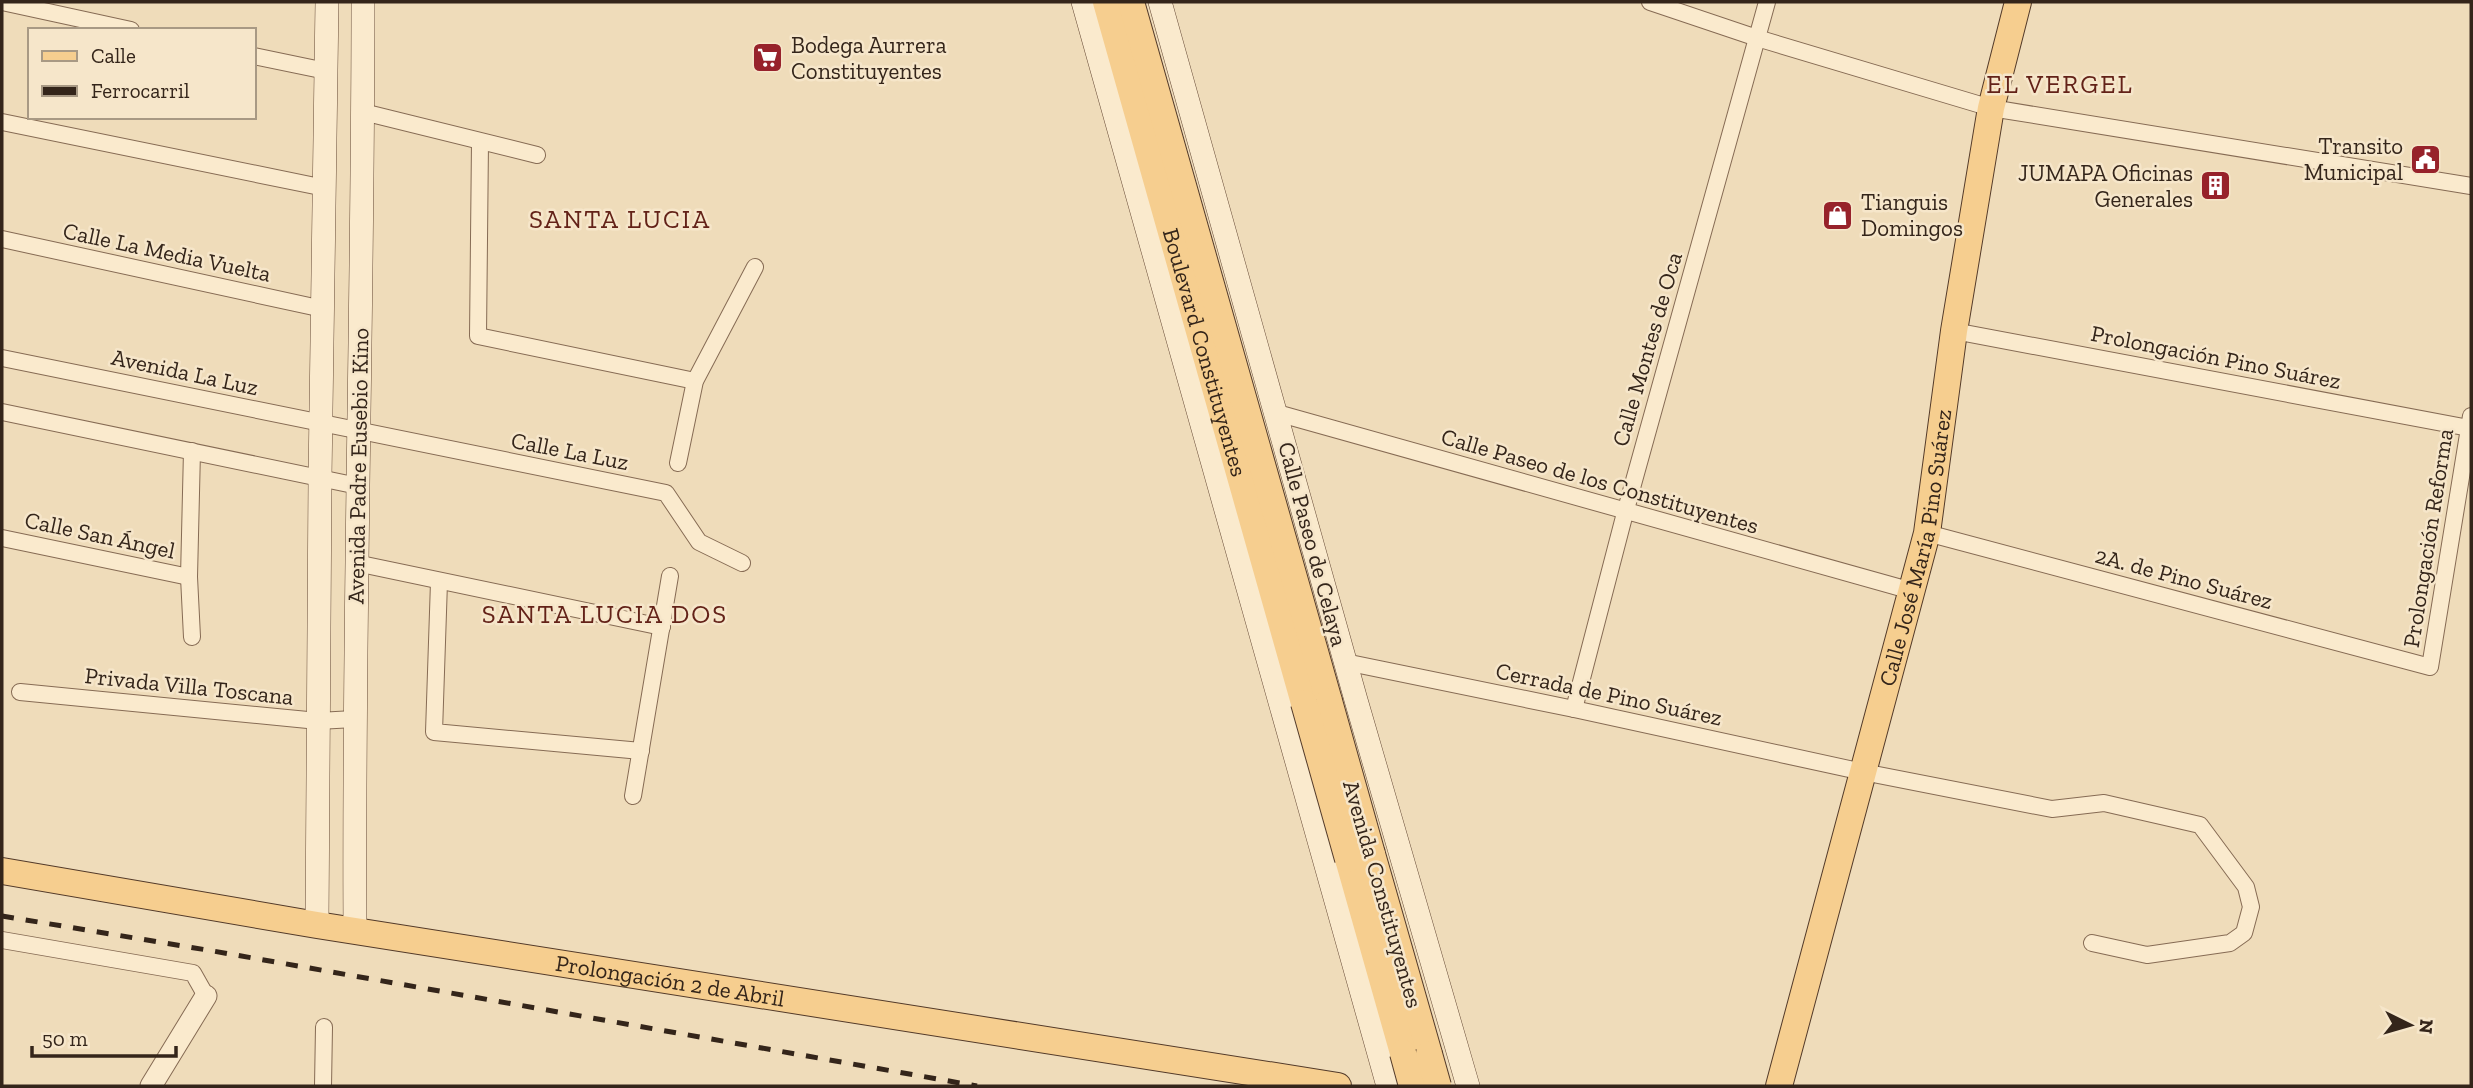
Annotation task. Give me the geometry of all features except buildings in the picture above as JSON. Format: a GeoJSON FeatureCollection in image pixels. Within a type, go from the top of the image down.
{"type":"FeatureCollection","features":[{"type":"Feature","properties":{"kind":"main road","name":"Avenida Padre Eusebio Kino"},"geometry":{"type":"LineString","coordinates":[[317,925],[327,2]]}},
{"type":"Feature","properties":{"kind":"main road","name":"Avenida Padre Eusebio Kino"},"geometry":{"type":"LineString","coordinates":[[355,931],[354,719],[360,432],[363,2]]}},
{"type":"Feature","properties":{"kind":"main road"},"geometry":{"type":"LineString","coordinates":[[1083,2],[1306,708],[1308,807],[1388,1086]]}},
{"type":"Feature","properties":{"kind":"main road","name":"Boulevard Constituyentes"},"geometry":{"type":"LineString","coordinates":[[1106,2],[1306,708]]}},
{"type":"Feature","properties":{"kind":"main road","name":"Boulevard Constituyentes"},"geometry":{"type":"LineString","coordinates":[[1131,2],[1306,708]]}},
{"type":"Feature","properties":{"kind":"main road","name":"Calle Paseo de Celaya"},"geometry":{"type":"LineString","coordinates":[[1160,2],[1345,662],[1468,1086]]}},
{"type":"Feature","properties":{"kind":"main road","name":"Calle José María Pino Suárez"},"geometry":{"type":"LineString","coordinates":[[1779,1086],[1927,533],[1954,331],[1991,108],[2018,2]]}},
{"type":"Feature","properties":{"kind":"main road","name":"Avenida Constituyentes"},"geometry":{"type":"LineString","coordinates":[[1306,708],[1360,857],[1416,1054],[1438,1086]]}},
{"type":"Feature","properties":{"kind":"main road","name":"Prolongación 2 de Abril"},"geometry":{"type":"LineString","coordinates":[[2,871],[317,925],[1338,1086]]}},
{"type":"Feature","properties":{"kind":"main road","name":"Avenida Constituyentes"},"geometry":{"type":"LineString","coordinates":[[1412,1086],[1416,1054]]}},
{"type":"Feature","properties":{"kind":"street"},"geometry":{"type":"LineString","coordinates":[[2,2],[122,28]]}},
{"type":"Feature","properties":{"kind":"street"},"geometry":{"type":"LineString","coordinates":[[1650,2],[1757,38],[1991,108],[2471,186]]}},
{"type":"Feature","properties":{"kind":"street","name":"Calle Montes de Oca"},"geometry":{"type":"LineString","coordinates":[[1574,709],[1625,513],[1767,2]]}},
{"type":"Feature","properties":{"kind":"street"},"geometry":{"type":"LineString","coordinates":[[256,56],[326,71]]}},
{"type":"Feature","properties":{"kind":"street"},"geometry":{"type":"LineString","coordinates":[[363,113],[537,155]]}},
{"type":"Feature","properties":{"kind":"street"},"geometry":{"type":"LineString","coordinates":[[2,122],[325,188]]}},
{"type":"Feature","properties":{"kind":"street"},"geometry":{"type":"LineString","coordinates":[[480,142],[478,336],[695,381]]}},
{"type":"Feature","properties":{"kind":"street","name":"Calle La Media Vuelta"},"geometry":{"type":"LineString","coordinates":[[2,239],[323,309]]}},
{"type":"Feature","properties":{"kind":"street"},"geometry":{"type":"LineString","coordinates":[[678,463],[695,381],[755,267]]}},
{"type":"Feature","properties":{"kind":"street","name":"Prolongación Pino Suárez"},"geometry":{"type":"LineString","coordinates":[[1954,331],[2470,422]]}},
{"type":"Feature","properties":{"kind":"street","name":"Avenida La Luz"},"geometry":{"type":"LineString","coordinates":[[2,358],[360,432]]}},
{"type":"Feature","properties":{"kind":"street"},"geometry":{"type":"LineString","coordinates":[[2,412],[358,486]]}},
{"type":"Feature","properties":{"kind":"street","name":"Calle Paseo de los Constituyentes"},"geometry":{"type":"LineString","coordinates":[[1277,413],[1625,513],[1912,591]]}},
{"type":"Feature","properties":{"kind":"street","name":"Prolongación Reforma"},"geometry":{"type":"LineString","coordinates":[[2430,667],[2470,422]]}},
{"type":"Feature","properties":{"kind":"street","name":"Calle La Luz"},"geometry":{"type":"LineString","coordinates":[[360,432],[666,494],[699,542],[742,563]]}},
{"type":"Feature","properties":{"kind":"street"},"geometry":{"type":"LineString","coordinates":[[192,451],[189,577],[192,637]]}},
{"type":"Feature","properties":{"kind":"street","name":"2A. de Pino Suárez"},"geometry":{"type":"LineString","coordinates":[[1927,533],[2430,667]]}},
{"type":"Feature","properties":{"kind":"street","name":"Calle San Ángel"},"geometry":{"type":"LineString","coordinates":[[2,538],[189,577]]}},
{"type":"Feature","properties":{"kind":"street"},"geometry":{"type":"LineString","coordinates":[[356,563],[662,627]]}},
{"type":"Feature","properties":{"kind":"street"},"geometry":{"type":"LineString","coordinates":[[633,796],[670,576]]}},
{"type":"Feature","properties":{"kind":"street"},"geometry":{"type":"LineString","coordinates":[[439,582],[434,732],[642,751]]}},
{"type":"Feature","properties":{"kind":"street","name":"Cerrada de Pino Suárez"},"geometry":{"type":"LineString","coordinates":[[1345,662],[1863,772],[2052,809],[2104,803],[2200,825],[2246,887],[2251,907],[2249,920],[2244,933],[2230,943],[2147,955],[2092,943]]}},
{"type":"Feature","properties":{"kind":"street","name":"Privada Villa Toscana"},"geometry":{"type":"LineString","coordinates":[[20,692],[318,721],[354,719]]}},
{"type":"Feature","properties":{"kind":"street"},"geometry":{"type":"LineString","coordinates":[[1306,708],[1307,736],[1324,737],[1345,730],[1355,716],[1356,700]]}},
{"type":"Feature","properties":{"kind":"street"},"geometry":{"type":"LineString","coordinates":[[1308,807],[1314,792],[1342,776],[1370,782],[1382,790]]}},
{"type":"Feature","properties":{"kind":"street"},"geometry":{"type":"LineString","coordinates":[[2,940],[193,973],[206,996],[151,1086]]}},
{"type":"Feature","properties":{"kind":"street"},"geometry":{"type":"LineString","coordinates":[[323,1086],[324,1027]]}},
{"type":"Feature","properties":{"kind":"street"},"geometry":{"type":"LineString","coordinates":[[1375,1040],[1395,1055],[1419,1063],[1445,1060],[1457,1048]]}},
{"type":"Feature","properties":{"kind":"railway"},"geometry":{"type":"LineString","coordinates":[[2,916],[977,1086]]}},
{"type":"Feature","properties":{"kind":"place","name":"Bodega Aurrera Constituyentes"},"geometry":{"type":"Point","coordinates":[768,58]}},
{"type":"Feature","properties":{"kind":"place","name":"Transito Municipal"},"geometry":{"type":"Point","coordinates":[2426,159]}},
{"type":"Feature","properties":{"kind":"place","name":"JUMAPA Oficinas Generales"},"geometry":{"type":"Point","coordinates":[2216,186]}},
{"type":"Feature","properties":{"kind":"place","name":"Tianguis Domingos"},"geometry":{"type":"Point","coordinates":[1838,215]}},
{"type":"Feature","properties":{"kind":"district","name":"EL VERGEL"},"geometry":{"type":"Point","coordinates":[2060,84]}},
{"type":"Feature","properties":{"kind":"district","name":"SANTA LUCIA"},"geometry":{"type":"Point","coordinates":[620,219]}},
{"type":"Feature","properties":{"kind":"district","name":"SANTA LUCIA DOS"},"geometry":{"type":"Point","coordinates":[605,614]}}]}
